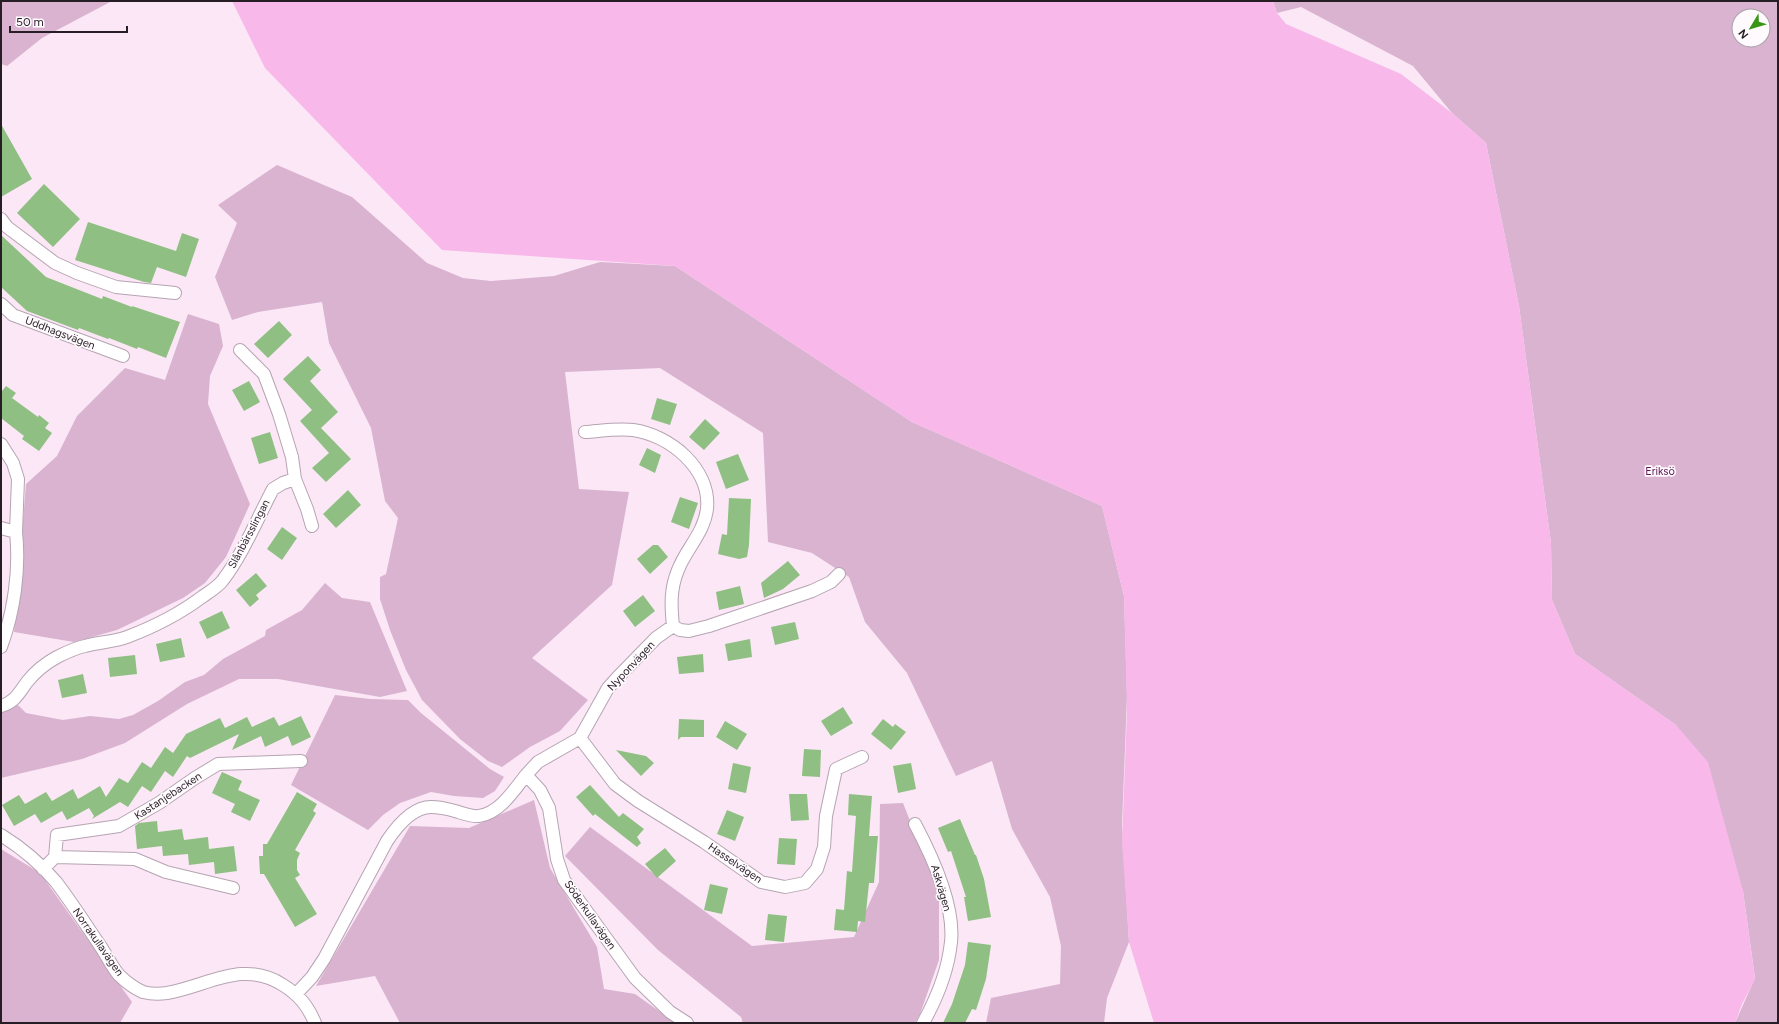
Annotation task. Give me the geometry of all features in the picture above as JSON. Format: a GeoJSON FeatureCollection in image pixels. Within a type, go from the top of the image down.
{"type":"FeatureCollection","features":[{"type":"Feature","properties":{"kind":"street"},"geometry":{"type":"LineString","coordinates":[[1,219],[7,227],[50,260],[76,273],[116,287],[175,293]]}},
{"type":"Feature","properties":{"kind":"street","name":"Uddhagsvägen"},"geometry":{"type":"LineString","coordinates":[[1,304],[13,315],[123,356]]}},
{"type":"Feature","properties":{"kind":"street"},"geometry":{"type":"LineString","coordinates":[[240,350],[264,374],[279,414],[292,457],[295,479],[312,526]]}},
{"type":"Feature","properties":{"kind":"street"},"geometry":{"type":"LineString","coordinates":[[584,432],[632,430],[647,433],[664,440],[681,453],[693,465],[702,480],[707,495],[706,510],[702,526],[678,568],[671,592],[674,626],[680,630],[689,631],[709,626],[812,592],[830,582],[839,574]]}},
{"type":"Feature","properties":{"kind":"street"},"geometry":{"type":"LineString","coordinates":[[1,444],[13,462],[18,479],[16,532],[18,552],[14,590],[7,631],[1,647]]}},
{"type":"Feature","properties":{"kind":"street","name":"Slånbärsslingan"},"geometry":{"type":"LineString","coordinates":[[1,706],[18,697],[27,682],[39,670],[71,650],[124,638],[152,628],[179,614],[211,591],[222,581],[240,554],[273,489],[283,483],[295,479]]}},
{"type":"Feature","properties":{"kind":"street"},"geometry":{"type":"LineString","coordinates":[[1,528],[16,532]]}},
{"type":"Feature","properties":{"kind":"street","name":"Nyponvägen"},"geometry":{"type":"LineString","coordinates":[[580,738],[612,683],[652,643],[674,626]]}},
{"type":"Feature","properties":{"kind":"street"},"geometry":{"type":"LineString","coordinates":[[297,993],[312,977],[324,959],[387,841],[395,829],[407,817],[419,810],[431,807],[479,816],[492,811],[501,804],[538,762],[580,738]]}},
{"type":"Feature","properties":{"kind":"street","name":"Hasselvägen"},"geometry":{"type":"LineString","coordinates":[[580,738],[615,784],[638,801],[704,842],[761,882],[785,887],[805,883],[817,869],[824,847],[826,816],[836,769],[862,757]]}},
{"type":"Feature","properties":{"kind":"street","name":"Kastanjebacken"},"geometry":{"type":"LineString","coordinates":[[55,857],[57,835],[120,826],[159,803],[218,764],[301,761]]}},
{"type":"Feature","properties":{"kind":"street","name":"Söderkullavägen"},"geometry":{"type":"LineString","coordinates":[[526,775],[540,790],[549,808],[557,859],[564,880],[635,978],[670,1012],[687,1023]]}},
{"type":"Feature","properties":{"kind":"street","name":"Askvägen"},"geometry":{"type":"LineString","coordinates":[[915,824],[929,852],[941,883],[948,909],[951,941],[946,967],[938,991],[923,1023]]}},
{"type":"Feature","properties":{"kind":"street","name":"Norrakullavägen"},"geometry":{"type":"LineString","coordinates":[[1,835],[19,846],[43,868],[80,915],[119,975],[132,987],[145,992],[160,994],[178,991],[220,977],[238,974],[256,974],[274,979],[297,993],[304,1002],[315,1023]]}},
{"type":"Feature","properties":{"kind":"street"},"geometry":{"type":"LineString","coordinates":[[43,868],[55,857],[135,859],[166,872],[233,888]]}},
{"type":"Feature","properties":{"kind":"green space"},"geometry":{"type":"Polygon","coordinates":[[[1,1],[112,1],[42,38],[7,66],[1,64],[1,1]]]}},
{"type":"Feature","properties":{"kind":"green space","name":"Eriksö"},"geometry":{"type":"Polygon","coordinates":[[[1273,1],[1778,1],[1778,1023],[1735,1023],[1755,978],[1743,891],[1676,725],[1575,654],[1552,600],[1551,543],[1519,306],[1486,143],[1452,113],[1413,66],[1301,7],[1277,13],[1273,1]]]}},
{"type":"Feature","properties":{"kind":"green space"},"geometry":{"type":"Polygon","coordinates":[[[277,165],[352,197],[427,263],[463,278],[491,281],[554,276],[600,262],[675,266],[912,422],[1102,506],[1124,596],[1127,696],[1122,825],[1129,942],[1107,998],[1104,1023],[986,1023],[991,998],[1060,984],[1061,946],[1050,897],[1012,829],[992,761],[956,776],[907,673],[865,622],[849,577],[812,553],[768,542],[763,433],[660,368],[565,372],[579,489],[629,492],[612,585],[532,658],[588,700],[560,731],[530,747],[502,767],[488,761],[460,739],[422,700],[406,670],[390,630],[380,599],[380,577],[386,574],[398,518],[385,501],[371,428],[329,343],[322,302],[258,312],[232,320],[215,277],[237,223],[218,205],[277,165]]]}},
{"type":"Feature","properties":{"kind":"green space"},"geometry":{"type":"Polygon","coordinates":[[[188,314],[219,324],[223,346],[210,376],[208,404],[250,504],[226,557],[205,583],[183,598],[117,630],[74,642],[14,632],[26,484],[57,456],[77,416],[125,368],[165,380],[188,314]]]}},
{"type":"Feature","properties":{"kind":"green space"},"geometry":{"type":"Polygon","coordinates":[[[325,583],[342,598],[370,602],[407,691],[380,697],[278,679],[239,679],[187,704],[125,743],[82,759],[1,778],[1,712],[18,705],[26,713],[63,720],[90,716],[119,719],[133,715],[158,701],[185,682],[204,675],[223,659],[265,636],[266,630],[302,610],[325,583]]]}},
{"type":"Feature","properties":{"kind":"green space"},"geometry":{"type":"Polygon","coordinates":[[[335,695],[370,699],[408,700],[421,713],[490,769],[504,777],[495,791],[483,798],[454,796],[431,792],[400,803],[383,815],[368,830],[291,785],[335,695]]]}},
{"type":"Feature","properties":{"kind":"green space"},"geometry":{"type":"Polygon","coordinates":[[[534,800],[550,868],[597,947],[604,989],[635,994],[676,1023],[400,1023],[375,976],[316,986],[410,826],[469,828],[534,800]]]}},
{"type":"Feature","properties":{"kind":"green space"},"geometry":{"type":"Polygon","coordinates":[[[903,803],[939,894],[939,960],[920,1014],[915,1023],[743,1023],[741,1017],[658,950],[565,856],[590,827],[752,946],[854,937],[879,882],[880,804],[903,803]]]}},
{"type":"Feature","properties":{"kind":"green space"},"geometry":{"type":"Polygon","coordinates":[[[1,849],[40,873],[132,1002],[120,1023],[1,1023],[1,849]]]}},
{"type":"Feature","properties":{"kind":"shaded area"},"geometry":{"type":"Polygon","coordinates":[[[232,1],[1273,1],[1277,13],[1286,24],[1401,74],[1452,113],[1486,143],[1519,306],[1551,543],[1552,600],[1575,654],[1676,725],[1708,762],[1743,891],[1755,979],[1742,1004],[1735,1023],[1154,1023],[1129,942],[1122,842],[1127,711],[1124,596],[1102,506],[912,422],[675,266],[442,250],[265,68],[232,1]]]}},
{"type":"Feature","properties":{"kind":"building"},"geometry":{"type":"Polygon","coordinates":[[[1,124],[32,179],[1,197],[1,124]]]}},
{"type":"Feature","properties":{"kind":"building"},"geometry":{"type":"Polygon","coordinates":[[[44,184],[80,219],[53,247],[17,213],[44,184]]]}},
{"type":"Feature","properties":{"kind":"building"},"geometry":{"type":"Polygon","coordinates":[[[88,222],[176,251],[182,233],[199,239],[186,277],[157,267],[151,283],[144,282],[75,260],[88,222]]]}},
{"type":"Feature","properties":{"kind":"building"},"geometry":{"type":"Polygon","coordinates":[[[1,235],[46,277],[102,299],[103,296],[180,322],[166,358],[138,347],[137,349],[79,328],[78,330],[27,311],[1,287],[1,235]]]}},
{"type":"Feature","properties":{"kind":"building"},"geometry":{"type":"Polygon","coordinates":[[[279,321],[292,335],[268,358],[254,344],[279,321]]]}},
{"type":"Feature","properties":{"kind":"building"},"geometry":{"type":"Polygon","coordinates":[[[308,356],[321,370],[310,381],[338,412],[321,428],[351,459],[326,482],[312,468],[329,453],[300,421],[312,410],[283,379],[308,356]]]}},
{"type":"Feature","properties":{"kind":"building"},"geometry":{"type":"Polygon","coordinates":[[[249,381],[260,402],[244,411],[232,390],[249,381]]]}},
{"type":"Feature","properties":{"kind":"building"},"geometry":{"type":"Polygon","coordinates":[[[6,386],[16,393],[12,398],[49,423],[45,428],[52,433],[39,451],[22,439],[24,436],[1,418],[1,390],[2,391],[6,386]]]}},
{"type":"Feature","properties":{"kind":"building"},"geometry":{"type":"Polygon","coordinates":[[[657,398],[677,404],[670,425],[651,419],[657,398]]]}},
{"type":"Feature","properties":{"kind":"building"},"geometry":{"type":"Polygon","coordinates":[[[705,419],[720,433],[704,450],[689,437],[705,419]]]}},
{"type":"Feature","properties":{"kind":"building"},"geometry":{"type":"Polygon","coordinates":[[[270,432],[278,458],[259,464],[251,438],[270,432]]]}},
{"type":"Feature","properties":{"kind":"building"},"geometry":{"type":"Polygon","coordinates":[[[647,448],[661,455],[655,473],[639,465],[647,448]]]}},
{"type":"Feature","properties":{"kind":"building"},"geometry":{"type":"Polygon","coordinates":[[[738,454],[749,480],[726,489],[716,462],[738,454]]]}},
{"type":"Feature","properties":{"kind":"building"},"geometry":{"type":"Polygon","coordinates":[[[348,490],[361,505],[336,528],[323,514],[348,490]]]}},
{"type":"Feature","properties":{"kind":"building"},"geometry":{"type":"Polygon","coordinates":[[[680,497],[698,503],[689,529],[671,522],[680,497]]]}},
{"type":"Feature","properties":{"kind":"building"},"geometry":{"type":"Polygon","coordinates":[[[729,498],[751,499],[747,557],[739,559],[718,554],[722,534],[727,535],[729,498]]]}},
{"type":"Feature","properties":{"kind":"building"},"geometry":{"type":"Polygon","coordinates":[[[282,527],[297,538],[282,560],[267,549],[282,527]]]}},
{"type":"Feature","properties":{"kind":"building"},"geometry":{"type":"Polygon","coordinates":[[[653,545],[658,545],[668,557],[650,574],[637,559],[653,545]]]}},
{"type":"Feature","properties":{"kind":"building"},"geometry":{"type":"Polygon","coordinates":[[[788,561],[800,575],[783,589],[764,598],[761,583],[788,561]]]}},
{"type":"Feature","properties":{"kind":"building"},"geometry":{"type":"Polygon","coordinates":[[[256,573],[267,586],[256,595],[259,599],[250,607],[236,590],[256,573]]]}},
{"type":"Feature","properties":{"kind":"building"},"geometry":{"type":"Polygon","coordinates":[[[740,586],[744,604],[719,610],[716,592],[740,586]]]}},
{"type":"Feature","properties":{"kind":"building"},"geometry":{"type":"Polygon","coordinates":[[[643,595],[655,611],[635,627],[623,611],[643,595]]]}},
{"type":"Feature","properties":{"kind":"building"},"geometry":{"type":"Polygon","coordinates":[[[222,611],[230,628],[207,639],[199,622],[222,611]]]}},
{"type":"Feature","properties":{"kind":"building"},"geometry":{"type":"Polygon","coordinates":[[[795,622],[799,639],[775,645],[771,627],[795,622]]]}},
{"type":"Feature","properties":{"kind":"building"},"geometry":{"type":"Polygon","coordinates":[[[181,638],[185,657],[160,662],[156,644],[181,638]]]}},
{"type":"Feature","properties":{"kind":"building"},"geometry":{"type":"Polygon","coordinates":[[[750,639],[752,657],[728,661],[725,644],[750,639]]]}},
{"type":"Feature","properties":{"kind":"building"},"geometry":{"type":"Polygon","coordinates":[[[703,654],[704,672],[679,674],[677,657],[703,654]]]}},
{"type":"Feature","properties":{"kind":"building"},"geometry":{"type":"Polygon","coordinates":[[[135,655],[137,674],[110,677],[108,658],[135,655]]]}},
{"type":"Feature","properties":{"kind":"building"},"geometry":{"type":"Polygon","coordinates":[[[83,674],[87,693],[62,698],[58,680],[83,674]]]}},
{"type":"Feature","properties":{"kind":"building"},"geometry":{"type":"Polygon","coordinates":[[[843,707],[853,723],[831,736],[821,721],[843,707]]]}},
{"type":"Feature","properties":{"kind":"building"},"geometry":{"type":"Polygon","coordinates":[[[301,716],[311,737],[292,746],[288,736],[265,747],[261,736],[232,750],[239,734],[190,758],[187,756],[173,777],[165,771],[151,792],[142,786],[128,807],[120,802],[92,819],[94,816],[89,808],[67,820],[62,811],[41,823],[35,814],[14,826],[2,805],[19,795],[25,804],[46,792],[52,801],[73,789],[78,799],[100,786],[106,797],[119,778],[128,783],[142,762],[151,768],[165,747],[173,753],[186,734],[220,718],[225,728],[247,717],[252,727],[274,717],[279,726],[301,716]]]}},
{"type":"Feature","properties":{"kind":"building"},"geometry":{"type":"Polygon","coordinates":[[[679,719],[704,720],[704,737],[681,737],[678,740],[679,719]]]}},
{"type":"Feature","properties":{"kind":"building"},"geometry":{"type":"Polygon","coordinates":[[[883,719],[893,727],[895,724],[906,732],[891,750],[871,734],[883,719]]]}},
{"type":"Feature","properties":{"kind":"building"},"geometry":{"type":"Polygon","coordinates":[[[725,721],[747,734],[737,750],[716,737],[725,721]]]}},
{"type":"Feature","properties":{"kind":"building"},"geometry":{"type":"Polygon","coordinates":[[[804,749],[821,750],[820,777],[802,776],[804,749]]]}},
{"type":"Feature","properties":{"kind":"building"},"geometry":{"type":"Polygon","coordinates":[[[616,750],[646,756],[654,763],[641,776],[616,750]]]}},
{"type":"Feature","properties":{"kind":"building"},"geometry":{"type":"Polygon","coordinates":[[[733,763],[751,767],[746,793],[728,789],[733,763]]]}},
{"type":"Feature","properties":{"kind":"building"},"geometry":{"type":"Polygon","coordinates":[[[911,763],[916,789],[898,793],[893,766],[911,763]]]}},
{"type":"Feature","properties":{"kind":"building"},"geometry":{"type":"Polygon","coordinates":[[[222,772],[242,781],[238,790],[260,800],[250,821],[231,812],[235,804],[212,793],[222,772]]]}},
{"type":"Feature","properties":{"kind":"building"},"geometry":{"type":"Polygon","coordinates":[[[590,785],[619,817],[623,813],[644,829],[637,837],[641,843],[637,847],[595,814],[593,816],[576,797],[590,785]]]}},
{"type":"Feature","properties":{"kind":"building"},"geometry":{"type":"Polygon","coordinates":[[[297,792],[317,804],[313,811],[316,813],[295,850],[300,853],[297,860],[297,870],[300,875],[295,878],[317,914],[295,927],[264,874],[260,874],[259,856],[263,856],[263,844],[267,844],[297,792]]]}},
{"type":"Feature","properties":{"kind":"building"},"geometry":{"type":"Polygon","coordinates":[[[789,794],[807,794],[809,820],[791,821],[789,794]]]}},
{"type":"Feature","properties":{"kind":"building"},"geometry":{"type":"Polygon","coordinates":[[[849,794],[872,796],[869,836],[878,836],[874,883],[869,883],[865,922],[858,921],[857,932],[834,930],[836,909],[844,910],[847,871],[852,872],[856,816],[848,815],[849,794]]]}},
{"type":"Feature","properties":{"kind":"building"},"geometry":{"type":"Polygon","coordinates":[[[727,810],[744,817],[735,841],[717,834],[727,810]]]}},
{"type":"Feature","properties":{"kind":"building"},"geometry":{"type":"Polygon","coordinates":[[[960,819],[976,855],[984,879],[991,917],[968,921],[964,897],[966,897],[951,851],[948,852],[938,828],[960,819]]]}},
{"type":"Feature","properties":{"kind":"building"},"geometry":{"type":"Polygon","coordinates":[[[157,821],[158,832],[182,829],[184,840],[208,837],[209,849],[234,846],[237,871],[215,874],[214,862],[189,865],[188,854],[163,856],[162,846],[137,849],[135,826],[139,823],[157,821]]]}},
{"type":"Feature","properties":{"kind":"building"},"geometry":{"type":"Polygon","coordinates":[[[779,838],[797,839],[795,865],[777,864],[779,838]]]}},
{"type":"Feature","properties":{"kind":"building"},"geometry":{"type":"Polygon","coordinates":[[[665,848],[676,861],[657,878],[645,864],[665,848]]]}},
{"type":"Feature","properties":{"kind":"building"},"geometry":{"type":"Polygon","coordinates":[[[710,884],[728,888],[722,914],[704,910],[710,884]]]}},
{"type":"Feature","properties":{"kind":"building"},"geometry":{"type":"Polygon","coordinates":[[[768,914],[787,916],[784,942],[765,940],[768,914]]]}},
{"type":"Feature","properties":{"kind":"building"},"geometry":{"type":"Polygon","coordinates":[[[968,942],[991,945],[986,979],[976,1010],[972,1009],[965,1023],[943,1023],[952,1004],[965,965],[968,942]]]}}]}
